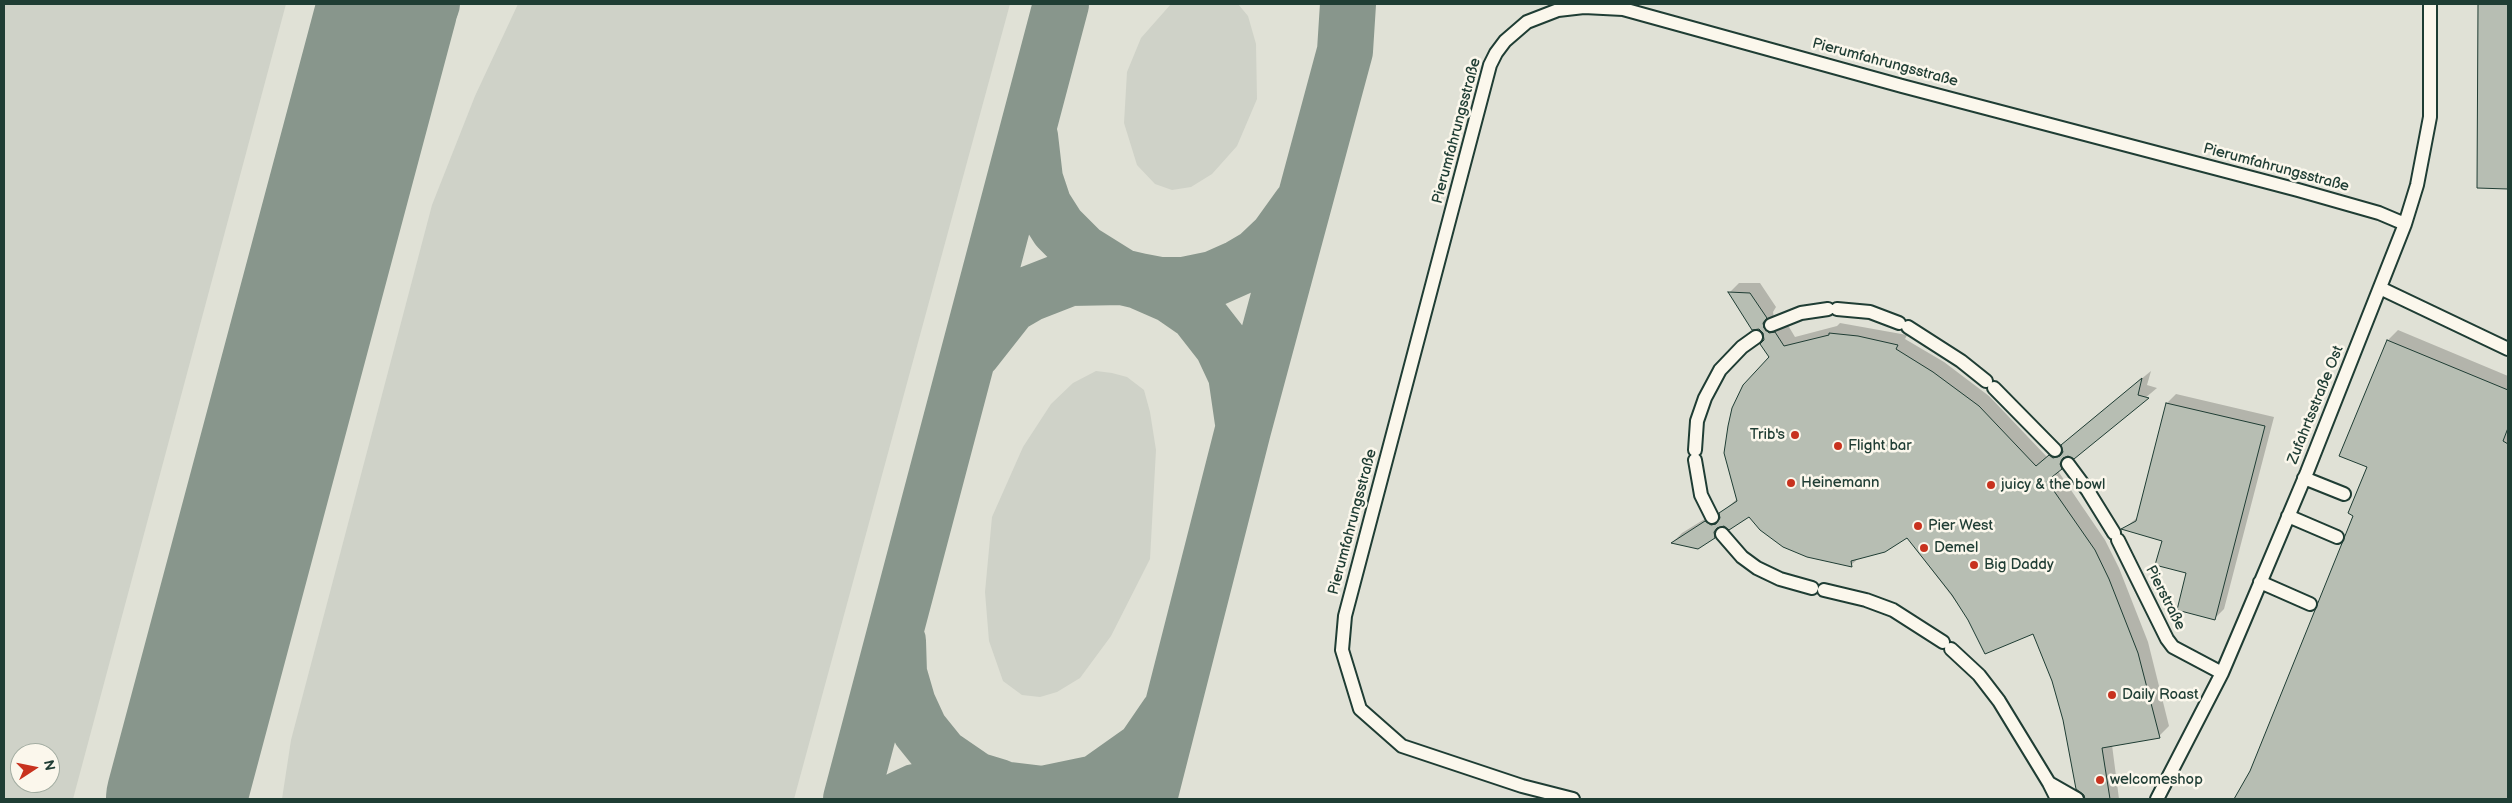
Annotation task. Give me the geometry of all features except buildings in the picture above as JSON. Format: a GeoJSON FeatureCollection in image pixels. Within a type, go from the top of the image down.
{"type":"FeatureCollection","features":[{"type":"Feature","properties":{"kind":"lane","name":"Zufahrtsstraße Ost"},"geometry":{"type":"LineString","coordinates":[[2158,799],[2222,673],[2304,478],[2405,224],[2418,186],[2430,117],[2430,4]]}},
{"type":"Feature","properties":{"kind":"lane","name":"Pierumfahrungsstraße"},"geometry":{"type":"LineString","coordinates":[[1574,799],[1522,786],[1402,746],[1360,709],[1348,675],[1342,650],[1345,616],[1490,65],[1505,41],[1527,22],[1558,10],[1584,7],[1623,9],[2298,190],[2379,213],[2405,224]]}},
{"type":"Feature","properties":{"kind":"lane"},"geometry":{"type":"LineString","coordinates":[[2380,288],[2508,349]]}},
{"type":"Feature","properties":{"kind":"lane"},"geometry":{"type":"LineString","coordinates":[[1771,326],[1801,313],[1832,309],[1870,312],[1903,324],[1961,361],[1990,385],[2055,450]]}},
{"type":"Feature","properties":{"kind":"lane"},"geometry":{"type":"LineString","coordinates":[[1712,517],[1701,495],[1695,455],[1697,422],[1708,391],[1720,370],[1742,346],[1756,336]]}},
{"type":"Feature","properties":{"kind":"lane","name":"Pierstraße"},"geometry":{"type":"LineString","coordinates":[[2068,464],[2116,537],[2167,639],[2173,647],[2222,673]]}},
{"type":"Feature","properties":{"kind":"lane"},"geometry":{"type":"LineString","coordinates":[[2304,478],[2344,494]]}},
{"type":"Feature","properties":{"kind":"lane"},"geometry":{"type":"LineString","coordinates":[[2288,516],[2337,537]]}},
{"type":"Feature","properties":{"kind":"lane"},"geometry":{"type":"LineString","coordinates":[[1722,534],[1742,557],[1757,568],[1780,579],[1866,600],[1893,610],[1947,645],[1979,675],[1999,701],[2050,783],[2057,799]]}},
{"type":"Feature","properties":{"kind":"lane"},"geometry":{"type":"LineString","coordinates":[[2260,582],[2310,604]]}},
{"type":"Feature","properties":{"kind":"lane"},"geometry":{"type":"LineString","coordinates":[[2050,783],[2077,799]]}},
{"type":"Feature","properties":{"kind":"shaded area"},"geometry":{"type":"Polygon","coordinates":[[[4,4],[2508,4],[2508,799],[4,799],[4,4]]]}},
{"type":"Feature","properties":{"kind":"shaded area"},"geometry":{"type":"Polygon","coordinates":[[[4,4],[286,4],[73,799],[4,799],[4,4]]]}},
{"type":"Feature","properties":{"kind":"shaded area"},"geometry":{"type":"Polygon","coordinates":[[[518,4],[1010,4],[794,799],[282,799],[291,740],[432,205],[475,96],[518,4]]]}},
{"type":"Feature","properties":{"kind":"shaded area"},"geometry":{"type":"Polygon","coordinates":[[[1171,4],[1238,4],[1248,16],[1256,44],[1257,99],[1237,146],[1212,174],[1191,187],[1172,190],[1155,184],[1137,165],[1124,123],[1127,72],[1141,38],[1171,4]]]}},
{"type":"Feature","properties":{"kind":"shaded area"},"geometry":{"type":"Polygon","coordinates":[[[1096,371],[1127,377],[1144,390],[1150,412],[1156,450],[1150,559],[1111,636],[1080,678],[1057,692],[1040,697],[1022,695],[1003,681],[989,641],[985,592],[992,517],[1023,447],[1051,404],[1073,383],[1096,371]]]}},
{"type":"Feature","properties":{"kind":"taxiway"},"geometry":{"type":"LineString","coordinates":[[309,302],[365,149],[432,4]]}},
{"type":"Feature","properties":{"kind":"taxiway"},"geometry":{"type":"LineString","coordinates":[[851,799],[1061,4]]}},
{"type":"Feature","properties":{"kind":"taxiway"},"geometry":{"type":"LineString","coordinates":[[1149,799],[1243,430],[1345,51],[1348,4]]}},
{"type":"Feature","properties":{"kind":"taxiway"},"geometry":{"type":"LineString","coordinates":[[1030,136],[1035,179],[1044,206],[1058,228],[1082,252],[1122,277],[1160,285],[1184,285],[1213,279],[1257,257],[1277,238],[1300,206]]}},
{"type":"Feature","properties":{"kind":"taxiway"},"geometry":{"type":"LineString","coordinates":[[973,352],[1010,305],[1029,294],[1070,278],[1122,277]]}},
{"type":"Feature","properties":{"kind":"taxiway"},"geometry":{"type":"LineString","coordinates":[[1139,281],[1171,295],[1197,313],[1222,345],[1236,375],[1243,423]]}},
{"type":"Feature","properties":{"kind":"taxiway"},"geometry":{"type":"LineString","coordinates":[[213,799],[257,495]]}},
{"type":"Feature","properties":{"kind":"taxiway"},"geometry":{"type":"LineString","coordinates":[[898,641],[899,673],[908,704],[920,730],[941,756],[976,780],[999,787]]}},
{"type":"Feature","properties":{"kind":"taxiway"},"geometry":{"type":"LineString","coordinates":[[900,799],[915,792],[947,786],[968,785],[1043,794],[1096,783],[1144,749],[1168,714]]}},
{"type":"Feature","properties":{"kind":"runway"},"geometry":{"type":"LineString","coordinates":[[176,799],[388,4]]}},
{"type":"Feature","properties":{"kind":"place","name":"Trib's"},"geometry":{"type":"Point","coordinates":[1795,435]}},
{"type":"Feature","properties":{"kind":"place","name":"Flight bar"},"geometry":{"type":"Point","coordinates":[1838,446]}},
{"type":"Feature","properties":{"kind":"place","name":"Heinemann"},"geometry":{"type":"Point","coordinates":[1791,483]}},
{"type":"Feature","properties":{"kind":"place","name":"juicy & the bowl"},"geometry":{"type":"Point","coordinates":[1991,485]}},
{"type":"Feature","properties":{"kind":"place","name":"Pier West"},"geometry":{"type":"Point","coordinates":[1918,526]}},
{"type":"Feature","properties":{"kind":"place","name":"Demel"},"geometry":{"type":"Point","coordinates":[1924,548]}},
{"type":"Feature","properties":{"kind":"place","name":"Big Daddy"},"geometry":{"type":"Point","coordinates":[1974,565]}},
{"type":"Feature","properties":{"kind":"place","name":"Daily Roast"},"geometry":{"type":"Point","coordinates":[2112,695]}},
{"type":"Feature","properties":{"kind":"place","name":"welcomeshop"},"geometry":{"type":"Point","coordinates":[2100,780]}}]}
